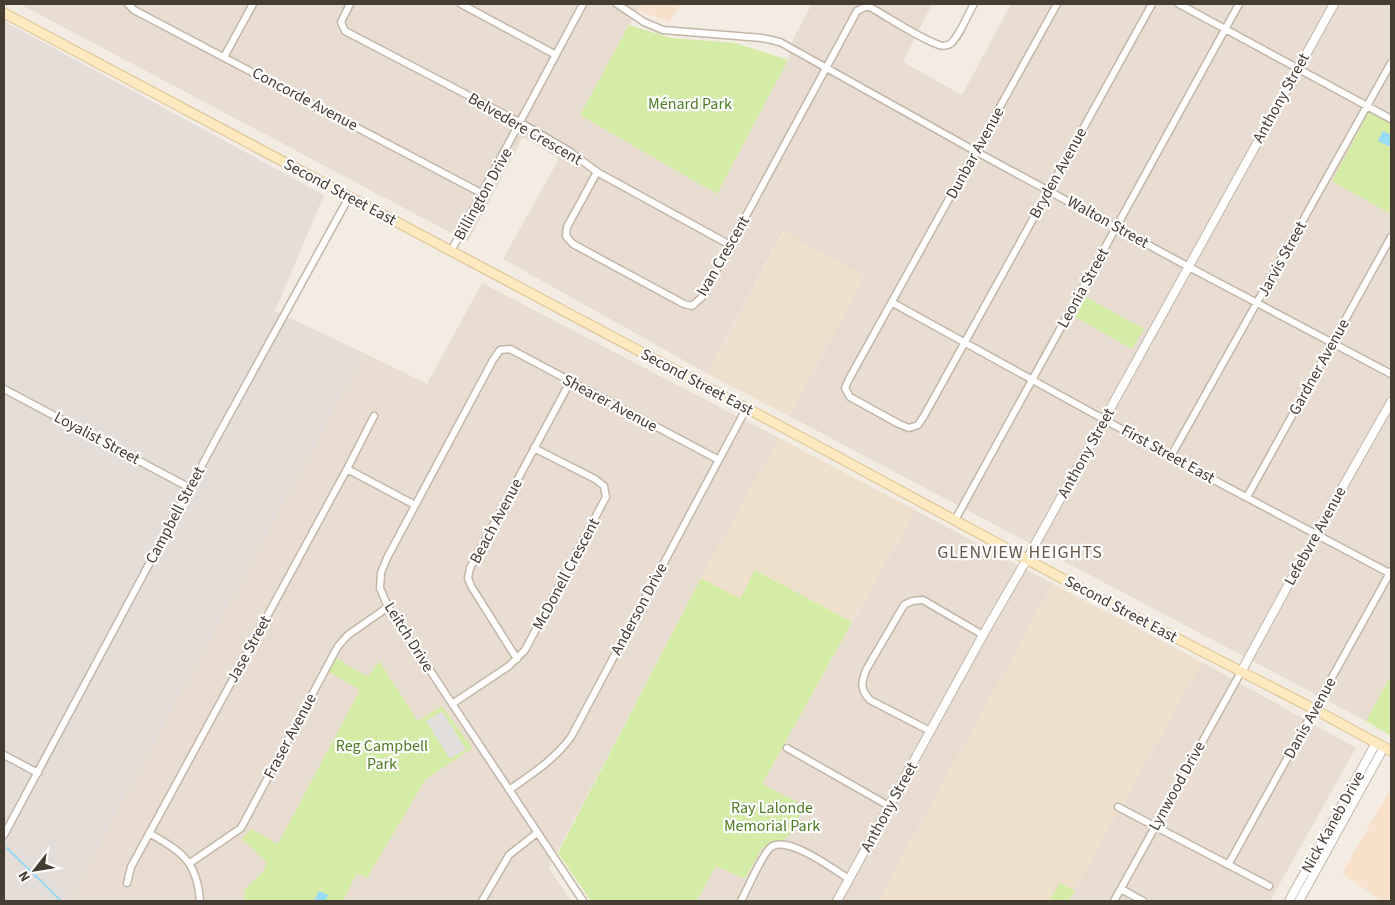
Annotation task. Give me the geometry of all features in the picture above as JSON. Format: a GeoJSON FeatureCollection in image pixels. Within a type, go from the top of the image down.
{"type":"FeatureCollection","features":[{"type":"Feature","properties":{"kind":"main road","name":"Second Street East"},"geometry":{"type":"LineString","coordinates":[[4,12],[1384,747]]}},
{"type":"Feature","properties":{"kind":"street","name":"Concorde Avenue"},"geometry":{"type":"LineString","coordinates":[[128,4],[134,10],[483,194]]}},
{"type":"Feature","properties":{"kind":"street"},"geometry":{"type":"LineString","coordinates":[[224,57],[252,4]]}},
{"type":"Feature","properties":{"kind":"street","name":"Belvedere Crescent"},"geometry":{"type":"LineString","coordinates":[[350,4],[341,22],[345,31],[521,123],[569,151],[597,172],[730,245]]}},
{"type":"Feature","properties":{"kind":"street"},"geometry":{"type":"LineString","coordinates":[[461,4],[556,55]]}},
{"type":"Feature","properties":{"kind":"street","name":"Billington Drive"},"geometry":{"type":"LineString","coordinates":[[452,251],[583,4]]}},
{"type":"Feature","properties":{"kind":"street"},"geometry":{"type":"LineString","coordinates":[[617,4],[644,22],[663,30],[780,42],[826,67]]}},
{"type":"Feature","properties":{"kind":"street"},"geometry":{"type":"LineString","coordinates":[[861,6],[870,7],[928,40],[945,46],[955,38],[974,4]]}},
{"type":"Feature","properties":{"kind":"street","name":"Dunbar Avenue"},"geometry":{"type":"LineString","coordinates":[[965,343],[918,425],[909,428],[899,424],[850,397],[846,388],[849,379],[1057,4]]}},
{"type":"Feature","properties":{"kind":"street","name":"Bryden Avenue"},"geometry":{"type":"LineString","coordinates":[[965,343],[1152,4]]}},
{"type":"Feature","properties":{"kind":"street"},"geometry":{"type":"LineString","coordinates":[[1179,4],[1391,119]]}},
{"type":"Feature","properties":{"kind":"street","name":"Leonia Street"},"geometry":{"type":"LineString","coordinates":[[955,520],[1239,4]]}},
{"type":"Feature","properties":{"kind":"street","name":"Anthony Street"},"geometry":{"type":"LineString","coordinates":[[837,901],[1334,4]]}},
{"type":"Feature","properties":{"kind":"street","name":"Ivan Crescent"},"geometry":{"type":"LineString","coordinates":[[597,172],[567,227],[566,236],[573,244],[684,304],[692,306],[702,297],[854,15],[861,6]]}},
{"type":"Feature","properties":{"kind":"street","name":"Jarvis Street"},"geometry":{"type":"LineString","coordinates":[[1172,456],[1391,63]]}},
{"type":"Feature","properties":{"kind":"street","name":"Walton Street"},"geometry":{"type":"LineString","coordinates":[[826,67],[1189,267],[1391,374]]}},
{"type":"Feature","properties":{"kind":"street","name":"Campbell Street"},"geometry":{"type":"LineString","coordinates":[[4,835],[349,197]]}},
{"type":"Feature","properties":{"kind":"street","name":"Gardner Avenue"},"geometry":{"type":"LineString","coordinates":[[1247,497],[1391,237]]}},
{"type":"Feature","properties":{"kind":"street","name":"First Street East"},"geometry":{"type":"LineString","coordinates":[[892,303],[1247,497],[1391,573]]}},
{"type":"Feature","properties":{"kind":"street","name":"Shearer Avenue"},"geometry":{"type":"LineString","coordinates":[[500,350],[510,349],[719,460]]}},
{"type":"Feature","properties":{"kind":"street","name":"Leitch Drive"},"geometry":{"type":"LineString","coordinates":[[500,350],[415,505],[381,573],[380,588],[388,607],[583,901]]}},
{"type":"Feature","properties":{"kind":"street","name":"Beach Avenue"},"geometry":{"type":"LineString","coordinates":[[518,659],[471,586],[468,578],[470,568],[570,382]]}},
{"type":"Feature","properties":{"kind":"street","name":"Loyalist Street"},"geometry":{"type":"LineString","coordinates":[[4,389],[190,488]]}},
{"type":"Feature","properties":{"kind":"street","name":"Lefebvre Avenue"},"geometry":{"type":"LineString","coordinates":[[1241,672],[1391,402]]}},
{"type":"Feature","properties":{"kind":"street","name":"Anderson Drive"},"geometry":{"type":"LineString","coordinates":[[509,790],[548,763],[560,752],[571,737],[746,408]]}},
{"type":"Feature","properties":{"kind":"street","name":"Jase Street"},"geometry":{"type":"LineString","coordinates":[[126,883],[131,867],[149,833],[374,416]]}},
{"type":"Feature","properties":{"kind":"street","name":"McDonell Crescent"},"geometry":{"type":"LineString","coordinates":[[452,704],[518,659],[529,644],[606,497],[604,486],[595,479],[534,448]]}},
{"type":"Feature","properties":{"kind":"street"},"geometry":{"type":"LineString","coordinates":[[347,469],[415,505]]}},
{"type":"Feature","properties":{"kind":"street","name":"Danis Avenue"},"geometry":{"type":"LineString","coordinates":[[1228,865],[1391,573]]}},
{"type":"Feature","properties":{"kind":"street"},"geometry":{"type":"LineString","coordinates":[[930,731],[870,700],[863,692],[862,682],[866,670],[904,606],[912,601],[923,600],[983,635]]}},
{"type":"Feature","properties":{"kind":"street","name":"Fraser Avenue"},"geometry":{"type":"LineString","coordinates":[[190,863],[241,828],[338,646],[348,635],[388,607]]}},
{"type":"Feature","properties":{"kind":"street","name":"Lynwood Drive"},"geometry":{"type":"LineString","coordinates":[[1114,901],[1241,672]]}},
{"type":"Feature","properties":{"kind":"street","name":"Nick Kaneb Drive"},"geometry":{"type":"LineString","coordinates":[[1289,901],[1384,747]]}},
{"type":"Feature","properties":{"kind":"street","name":"Nick Kaneb Drive"},"geometry":{"type":"LineString","coordinates":[[1299,901],[1384,747]]}},
{"type":"Feature","properties":{"kind":"street"},"geometry":{"type":"LineString","coordinates":[[787,748],[889,806]]}},
{"type":"Feature","properties":{"kind":"street"},"geometry":{"type":"LineString","coordinates":[[4,755],[38,773]]}},
{"type":"Feature","properties":{"kind":"street"},"geometry":{"type":"LineString","coordinates":[[1118,807],[1269,886]]}},
{"type":"Feature","properties":{"kind":"street"},"geometry":{"type":"LineString","coordinates":[[149,833],[172,846],[190,863],[199,884],[200,901]]}},
{"type":"Feature","properties":{"kind":"street"},"geometry":{"type":"LineString","coordinates":[[482,901],[509,855],[537,833]]}},
{"type":"Feature","properties":{"kind":"street"},"geometry":{"type":"LineString","coordinates":[[741,901],[765,854],[771,847],[782,844],[794,847],[849,879]]}},
{"type":"Feature","properties":{"kind":"street"},"geometry":{"type":"LineString","coordinates":[[1121,889],[1143,901]]}},
{"type":"Feature","properties":{"kind":"shaded area"},"geometry":{"type":"Polygon","coordinates":[[[20,4],[641,4],[580,115],[717,194],[788,60],[793,39],[812,4],[932,4],[903,62],[962,95],[1011,4],[1391,4],[1391,675],[1366,721],[789,416],[863,276],[783,231],[708,374],[503,259],[559,159],[523,137],[468,242],[20,4]]]}},
{"type":"Feature","properties":{"kind":"shaded area"},"geometry":{"type":"Polygon","coordinates":[[[641,4],[680,4],[669,22],[637,10],[641,4]]]}},
{"type":"Feature","properties":{"kind":"shaded area"},"geometry":{"type":"Polygon","coordinates":[[[4,21],[324,195],[275,311],[364,353],[71,896],[76,901],[4,901],[4,21]]]}},
{"type":"Feature","properties":{"kind":"shaded area"},"geometry":{"type":"Polygon","coordinates":[[[784,231],[863,276],[789,416],[708,374],[784,231]]]}},
{"type":"Feature","properties":{"kind":"shaded area"},"geometry":{"type":"Polygon","coordinates":[[[482,283],[779,438],[701,578],[549,868],[571,901],[76,901],[71,896],[364,353],[427,384],[482,283]]]}},
{"type":"Feature","properties":{"kind":"shaded area"},"geometry":{"type":"Polygon","coordinates":[[[779,438],[915,510],[852,622],[756,570],[740,600],[701,578],[779,438]]]}},
{"type":"Feature","properties":{"kind":"shaded area"},"geometry":{"type":"Polygon","coordinates":[[[915,510],[1053,584],[878,901],[697,901],[716,866],[745,879],[760,851],[768,844],[784,840],[762,784],[915,510]]]}},
{"type":"Feature","properties":{"kind":"shaded area"},"geometry":{"type":"Polygon","coordinates":[[[1053,584],[1202,662],[1068,901],[878,901],[1053,584]]]}},
{"type":"Feature","properties":{"kind":"shaded area"},"geometry":{"type":"Polygon","coordinates":[[[1202,662],[1356,748],[1270,901],[1068,901],[1202,662]]]}},
{"type":"Feature","properties":{"kind":"shaded area"},"geometry":{"type":"Polygon","coordinates":[[[442,711],[466,749],[450,759],[426,721],[442,711]]]}},
{"type":"Feature","properties":{"kind":"shaded area"},"geometry":{"type":"Polygon","coordinates":[[[1391,788],[1391,901],[1382,901],[1342,873],[1391,788]]]}},
{"type":"Feature","properties":{"kind":"green space","name":"Ménard Park"},"geometry":{"type":"Polygon","coordinates":[[[629,25],[671,38],[735,43],[788,60],[717,194],[580,115],[629,25]]]}},
{"type":"Feature","properties":{"kind":"green space"},"geometry":{"type":"Polygon","coordinates":[[[1369,112],[1391,124],[1391,214],[1332,181],[1369,112]]]}},
{"type":"Feature","properties":{"kind":"green space"},"geometry":{"type":"Polygon","coordinates":[[[1084,296],[1144,329],[1132,349],[1073,316],[1084,296]]]}},
{"type":"Feature","properties":{"kind":"green space","name":"Ray Lalonde Memorial Park"},"geometry":{"type":"Polygon","coordinates":[[[755,570],[852,622],[762,784],[805,806],[790,834],[784,840],[768,844],[760,851],[745,879],[716,866],[697,901],[591,901],[558,853],[701,578],[740,599],[755,570]]]}},
{"type":"Feature","properties":{"kind":"green space","name":"Reg Campbell Park"},"geometry":{"type":"Polygon","coordinates":[[[336,658],[368,677],[379,661],[418,721],[442,706],[472,748],[425,780],[367,878],[357,873],[343,901],[244,901],[245,889],[263,872],[267,862],[242,839],[251,829],[278,844],[360,690],[329,672],[336,658]]]}},
{"type":"Feature","properties":{"kind":"green space"},"geometry":{"type":"Polygon","coordinates":[[[1391,675],[1391,736],[1366,721],[1391,675]]]}},
{"type":"Feature","properties":{"kind":"green space"},"geometry":{"type":"Polygon","coordinates":[[[1060,883],[1075,891],[1068,901],[1049,901],[1060,883]]]}},
{"type":"Feature","properties":{"kind":"water"},"geometry":{"type":"Polygon","coordinates":[[[1383,131],[1391,135],[1391,147],[1378,141],[1383,131]]]}},
{"type":"Feature","properties":{"kind":"water"},"geometry":{"type":"Polygon","coordinates":[[[319,891],[328,895],[325,901],[314,901],[319,891]]]}},
{"type":"Feature","properties":{"kind":"waterway"},"geometry":{"type":"LineString","coordinates":[[7,848],[61,901]]}},
{"type":"Feature","properties":{"kind":"district","name":"GLENVIEW HEIGHTS"},"geometry":{"type":"Point","coordinates":[1020,552]}}]}
